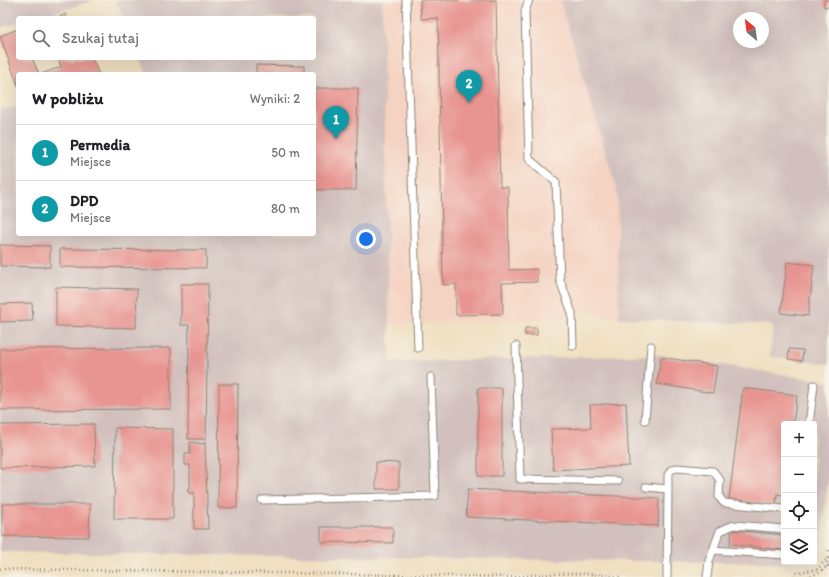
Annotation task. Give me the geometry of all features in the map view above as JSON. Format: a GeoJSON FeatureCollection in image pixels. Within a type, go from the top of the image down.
{"type":"FeatureCollection","features":[{"type":"Feature","properties":{"kind":"lane"},"geometry":{"type":"LineString","coordinates":[[406,0],[418,348]]}},
{"type":"Feature","properties":{"kind":"lane"},"geometry":{"type":"LineString","coordinates":[[529,0],[525,10],[529,159],[556,182],[560,280],[572,314],[573,346]]}},
{"type":"Feature","properties":{"kind":"lane"},"geometry":{"type":"LineString","coordinates":[[516,346],[520,479],[618,481]]}},
{"type":"Feature","properties":{"kind":"lane"},"geometry":{"type":"LineString","coordinates":[[645,420],[651,346]]}},
{"type":"Feature","properties":{"kind":"lane"},"geometry":{"type":"LineString","coordinates":[[262,500],[435,496],[432,377]]}},
{"type":"Feature","properties":{"kind":"lane"},"geometry":{"type":"LineString","coordinates":[[809,421],[814,385]]}},
{"type":"Feature","properties":{"kind":"lane"},"geometry":{"type":"LineString","coordinates":[[666,577],[668,475],[671,470],[676,468],[714,471],[720,480],[719,497],[724,503],[781,509]]}},
{"type":"Feature","properties":{"kind":"lane"},"geometry":{"type":"LineString","coordinates":[[646,487],[668,489]]}},
{"type":"Feature","properties":{"kind":"lane"},"geometry":{"type":"LineString","coordinates":[[707,577],[709,561],[720,531],[734,525],[781,529]]}},
{"type":"Feature","properties":{"kind":"lane"},"geometry":{"type":"LineString","coordinates":[[713,550],[781,555]]}},
{"type":"Feature","properties":{"kind":"path"},"geometry":{"type":"LineString","coordinates":[[807,577],[818,573],[828,566],[829,548]]}},
{"type":"Feature","properties":{"kind":"path"},"geometry":{"type":"LineString","coordinates":[[795,577],[797,573],[817,569],[828,558]]}},
{"type":"Feature","properties":{"kind":"path"},"geometry":{"type":"LineString","coordinates":[[0,569],[514,576],[562,572],[588,573],[620,577]]}},
{"type":"Feature","properties":{"kind":"path"},"geometry":{"type":"LineString","coordinates":[[223,572],[223,577]]}},
{"type":"Feature","properties":{"kind":"shaded area"},"geometry":{"type":"Polygon","coordinates":[[[0,0],[96,0],[42,16],[16,16],[16,24],[0,28],[0,0]]]}},
{"type":"Feature","properties":{"kind":"shaded area"},"geometry":{"type":"Polygon","coordinates":[[[116,0],[382,0],[390,362],[661,355],[829,382],[829,474],[820,544],[817,548],[817,421],[781,421],[781,563],[0,552],[0,110],[16,107],[16,236],[316,236],[316,72],[146,72],[141,60],[316,60],[316,16],[122,16],[116,0]]]}},
{"type":"Feature","properties":{"kind":"shaded area"},"geometry":{"type":"Polygon","coordinates":[[[382,0],[560,0],[617,190],[619,318],[604,318],[586,309],[555,319],[389,324],[382,0]]]}},
{"type":"Feature","properties":{"kind":"shaded area"},"geometry":{"type":"Polygon","coordinates":[[[560,0],[829,0],[829,364],[770,357],[773,325],[619,318],[617,190],[560,0]]]}},
{"type":"Feature","properties":{"kind":"building"},"geometry":{"type":"Polygon","coordinates":[[[420,0],[496,0],[500,187],[508,187],[509,270],[537,269],[537,282],[502,283],[503,314],[456,315],[456,284],[443,285],[438,18],[421,19],[420,0]]]}},
{"type":"Feature","properties":{"kind":"building"},"geometry":{"type":"Polygon","coordinates":[[[824,0],[829,0],[829,7],[824,7],[824,0]]]}},
{"type":"Feature","properties":{"kind":"building"},"geometry":{"type":"Polygon","coordinates":[[[16,30],[16,60],[33,60],[38,72],[16,72],[16,80],[0,36],[16,30]]]}},
{"type":"Feature","properties":{"kind":"building"},"geometry":{"type":"Polygon","coordinates":[[[59,60],[93,60],[98,72],[47,72],[61,67],[59,60]]]}},
{"type":"Feature","properties":{"kind":"building"},"geometry":{"type":"Polygon","coordinates":[[[256,65],[304,66],[304,72],[256,72],[256,65]]]}},
{"type":"Feature","properties":{"kind":"building"},"geometry":{"type":"Polygon","coordinates":[[[316,88],[358,88],[356,190],[316,190],[316,88]]]}},
{"type":"Feature","properties":{"kind":"building"},"geometry":{"type":"Polygon","coordinates":[[[0,245],[50,246],[50,267],[0,266],[0,245]]]}},
{"type":"Feature","properties":{"kind":"building"},"geometry":{"type":"Polygon","coordinates":[[[60,249],[206,250],[206,268],[60,267],[60,249]]]}},
{"type":"Feature","properties":{"kind":"building"},"geometry":{"type":"Polygon","coordinates":[[[787,262],[814,265],[808,316],[781,313],[787,262]]]}},
{"type":"Feature","properties":{"kind":"building"},"geometry":{"type":"Polygon","coordinates":[[[181,284],[208,284],[206,439],[188,439],[189,325],[181,325],[181,284]]]}},
{"type":"Feature","properties":{"kind":"building"},"geometry":{"type":"Polygon","coordinates":[[[56,287],[137,289],[136,328],[56,326],[56,287]]]}},
{"type":"Feature","properties":{"kind":"building"},"geometry":{"type":"Polygon","coordinates":[[[32,303],[33,321],[0,322],[0,304],[32,303]]]}},
{"type":"Feature","properties":{"kind":"building"},"geometry":{"type":"Polygon","coordinates":[[[525,328],[537,328],[537,335],[525,335],[525,328]]]}},
{"type":"Feature","properties":{"kind":"building"},"geometry":{"type":"Polygon","coordinates":[[[171,348],[171,409],[0,410],[0,349],[171,348]]]}},
{"type":"Feature","properties":{"kind":"building"},"geometry":{"type":"Polygon","coordinates":[[[789,349],[803,350],[802,361],[788,359],[789,349]]]}},
{"type":"Feature","properties":{"kind":"building"},"geometry":{"type":"Polygon","coordinates":[[[661,357],[717,366],[713,393],[657,384],[661,357]]]}},
{"type":"Feature","properties":{"kind":"building"},"geometry":{"type":"Polygon","coordinates":[[[219,384],[238,384],[237,508],[218,508],[219,384]]]}},
{"type":"Feature","properties":{"kind":"building"},"geometry":{"type":"Polygon","coordinates":[[[478,388],[502,388],[502,476],[478,476],[478,388]]]}},
{"type":"Feature","properties":{"kind":"building"},"geometry":{"type":"Polygon","coordinates":[[[743,388],[797,395],[793,421],[781,421],[781,495],[777,494],[776,505],[729,499],[743,388]]]}},
{"type":"Feature","properties":{"kind":"building"},"geometry":{"type":"Polygon","coordinates":[[[626,403],[629,466],[553,470],[551,429],[591,428],[590,405],[626,403]]]}},
{"type":"Feature","properties":{"kind":"building"},"geometry":{"type":"Polygon","coordinates":[[[94,424],[95,466],[0,468],[0,425],[94,424]]]}},
{"type":"Feature","properties":{"kind":"building"},"geometry":{"type":"Polygon","coordinates":[[[115,428],[173,429],[173,519],[114,519],[115,428]]]}},
{"type":"Feature","properties":{"kind":"building"},"geometry":{"type":"Polygon","coordinates":[[[190,442],[203,444],[205,442],[208,529],[194,529],[194,492],[190,494],[187,491],[190,489],[190,465],[185,465],[185,454],[190,454],[190,442]]]}},
{"type":"Feature","properties":{"kind":"building"},"geometry":{"type":"Polygon","coordinates":[[[376,462],[399,463],[399,489],[376,489],[376,462]]]}},
{"type":"Feature","properties":{"kind":"building"},"geometry":{"type":"Polygon","coordinates":[[[468,489],[659,498],[658,526],[466,517],[468,489]]]}},
{"type":"Feature","properties":{"kind":"building"},"geometry":{"type":"Polygon","coordinates":[[[2,504],[90,504],[89,537],[2,536],[2,504]]]}},
{"type":"Feature","properties":{"kind":"building"},"geometry":{"type":"Polygon","coordinates":[[[321,527],[393,527],[393,543],[321,542],[321,527]]]}},
{"type":"Feature","properties":{"kind":"building"},"geometry":{"type":"Polygon","coordinates":[[[732,530],[781,535],[781,550],[730,544],[732,530]]]}},
{"type":"Feature","properties":{"kind":"place","name":"DPD"},"geometry":{"type":"Point","coordinates":[469,103]}},
{"type":"Feature","properties":{"kind":"place","name":"Permedia"},"geometry":{"type":"Point","coordinates":[336,139]}}]}
